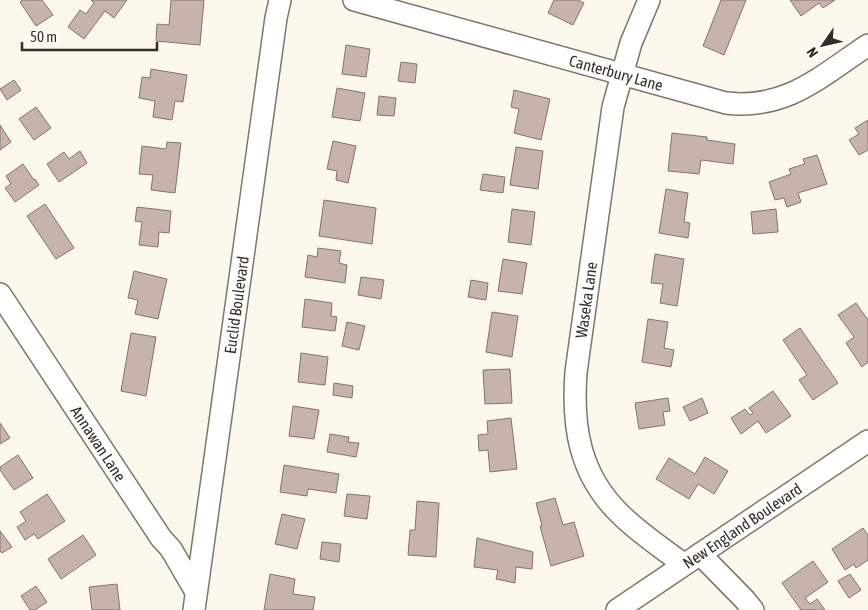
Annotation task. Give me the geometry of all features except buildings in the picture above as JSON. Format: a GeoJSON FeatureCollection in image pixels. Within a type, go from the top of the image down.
{"type":"FeatureCollection","features":[{"type":"Feature","properties":{"kind":"street","name":"Euclid Boulevard"},"geometry":{"type":"LineString","coordinates":[[195,601],[280,0]]}},
{"type":"Feature","properties":{"kind":"street","name":"Canterbury Lane"},"geometry":{"type":"LineString","coordinates":[[354,0],[622,75],[726,103],[742,105],[778,100],[799,90],[868,45]]}},
{"type":"Feature","properties":{"kind":"street","name":"Waseka Lane"},"geometry":{"type":"LineString","coordinates":[[649,0],[631,43],[613,106],[576,372],[574,396],[575,421],[581,449],[588,467],[606,497],[632,526],[692,559],[745,600],[752,610]]}},
{"type":"Feature","properties":{"kind":"street","name":"Annawan Lane"},"geometry":{"type":"LineString","coordinates":[[0,294],[161,538],[171,549],[195,601]]}},
{"type":"Feature","properties":{"kind":"street","name":"New England Boulevard"},"geometry":{"type":"LineString","coordinates":[[617,610],[868,441]]}}]}
